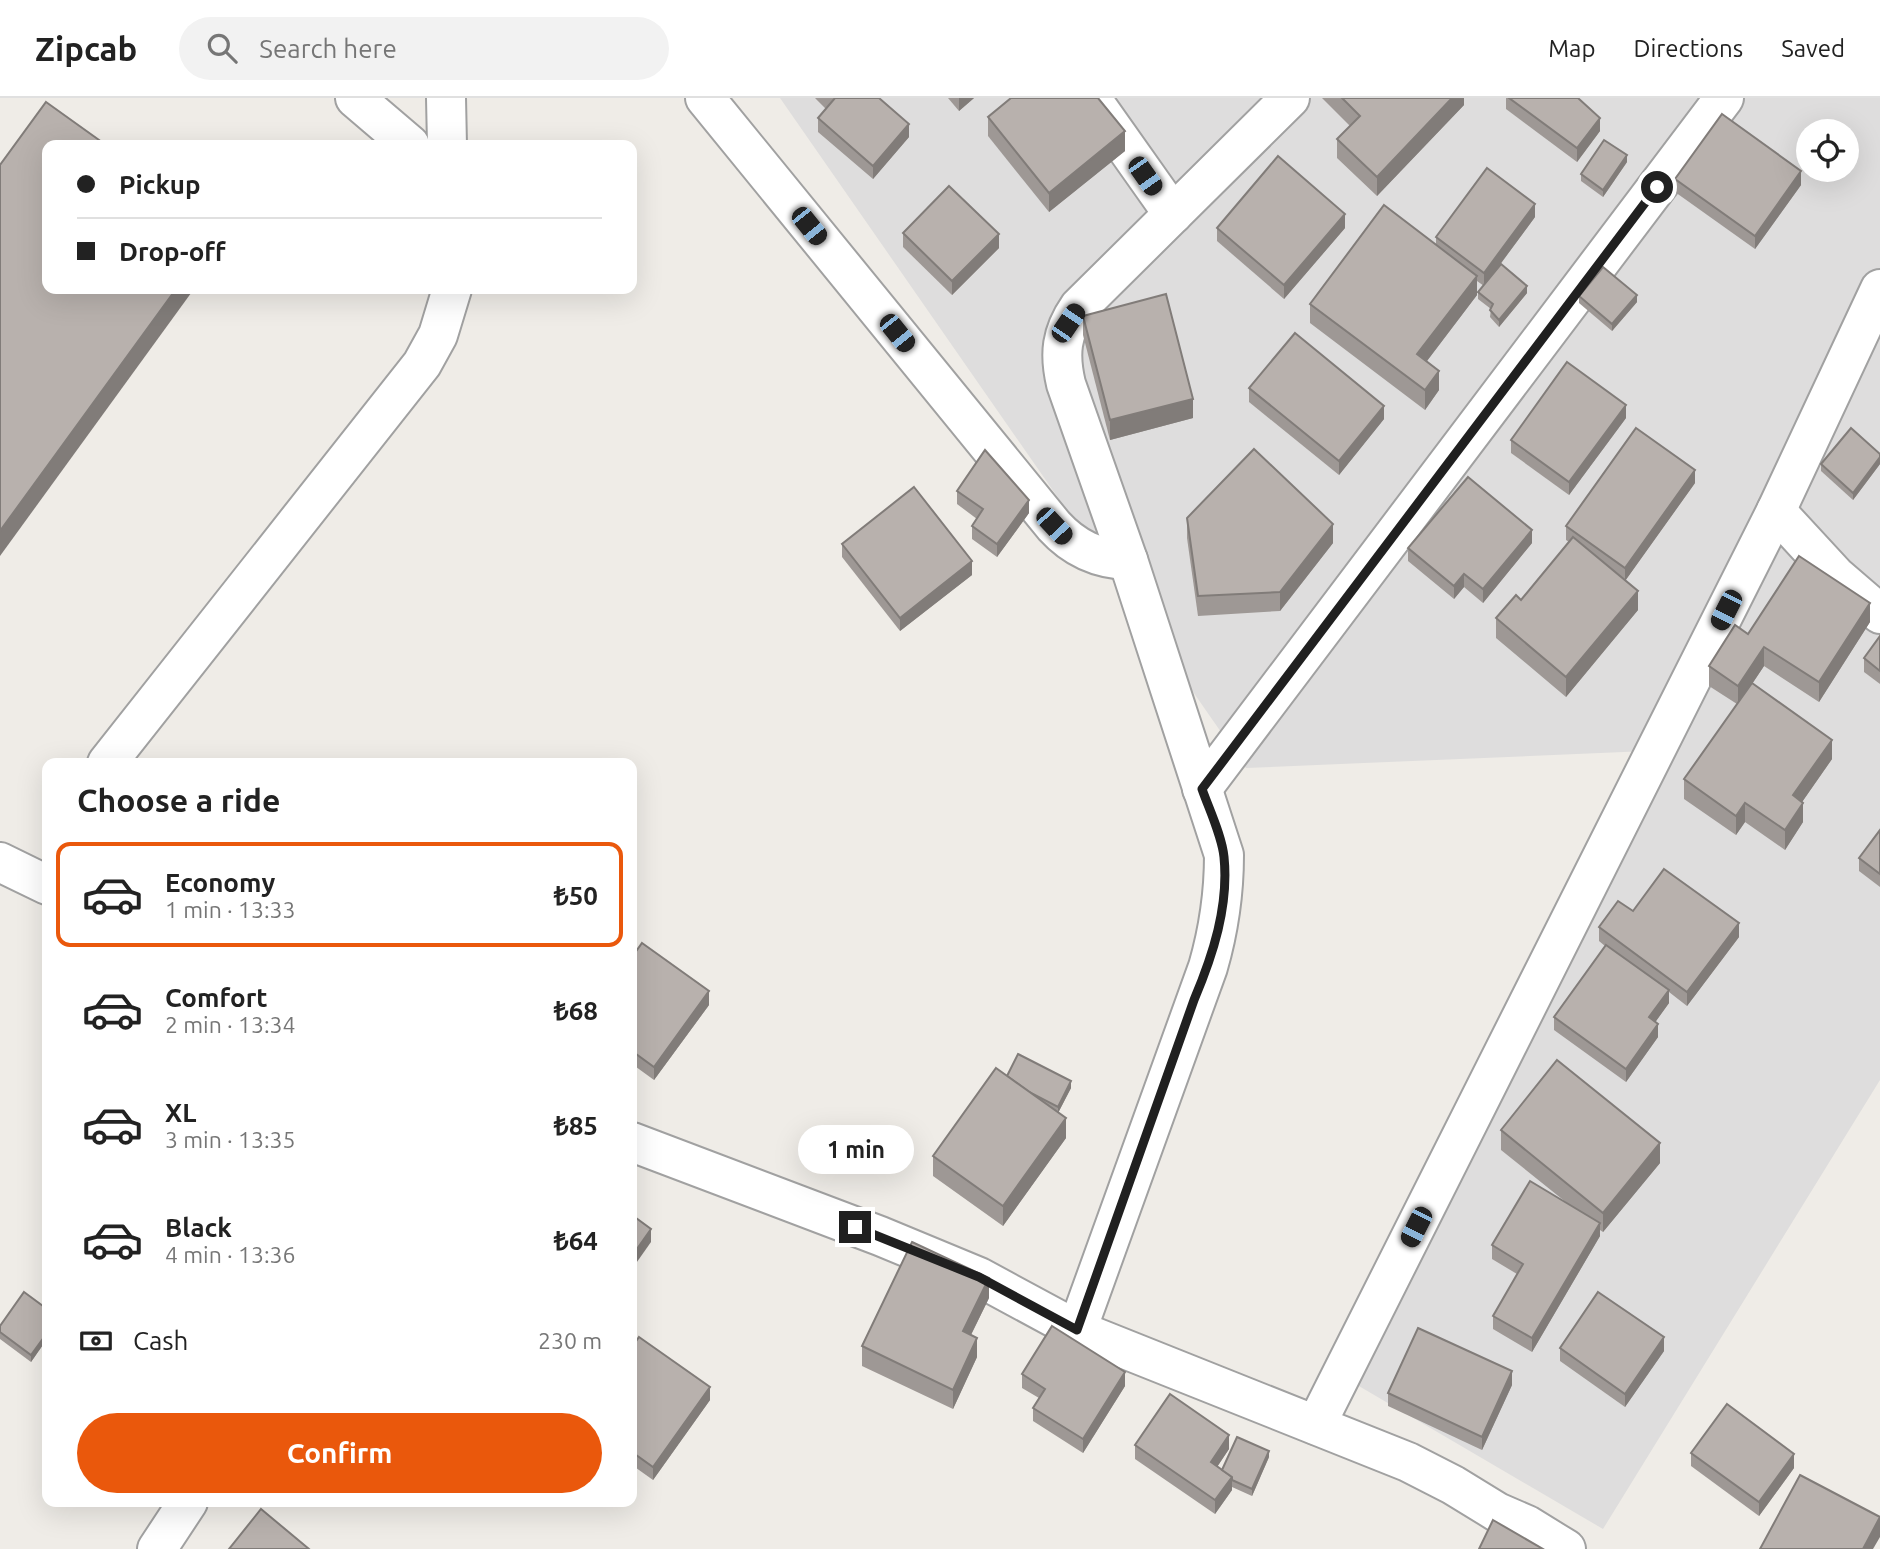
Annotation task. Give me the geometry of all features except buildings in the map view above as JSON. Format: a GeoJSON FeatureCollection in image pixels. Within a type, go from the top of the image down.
{"type":"FeatureCollection","features":[{"type":"Feature","properties":{"kind":"street"},"geometry":{"type":"LineString","coordinates":[[355,98],[404,140]]}},
{"type":"Feature","properties":{"kind":"street"},"geometry":{"type":"LineString","coordinates":[[446,98],[447,140]]}},
{"type":"Feature","properties":{"kind":"street"},"geometry":{"type":"LineString","coordinates":[[705,98],[1054,526],[1077,547],[1110,559],[1128,560]]}},
{"type":"Feature","properties":{"kind":"street"},"geometry":{"type":"LineString","coordinates":[[1091,98],[1173,214]]}},
{"type":"Feature","properties":{"kind":"street"},"geometry":{"type":"LineString","coordinates":[[1077,1330],[1208,967],[1224,894],[1224,855],[1128,560],[1066,384],[1061,363],[1061,342],[1068,323],[1079,307],[1290,98]]}},
{"type":"Feature","properties":{"kind":"street"},"geometry":{"type":"LineString","coordinates":[[1202,789],[1724,98]]}},
{"type":"Feature","properties":{"kind":"street"},"geometry":{"type":"LineString","coordinates":[[1316,1425],[1776,511],[1880,289]]}},
{"type":"Feature","properties":{"kind":"street"},"geometry":{"type":"LineString","coordinates":[[111,758],[422,364],[438,335],[450,294]]}},
{"type":"Feature","properties":{"kind":"street"},"geometry":{"type":"LineString","coordinates":[[1776,511],[1835,575],[1880,614]]}},
{"type":"Feature","properties":{"kind":"street"},"geometry":{"type":"LineString","coordinates":[[637,1144],[867,1231],[979,1277],[1077,1330],[1408,1462],[1453,1485],[1496,1512],[1527,1525],[1566,1549]]}},
{"type":"Feature","properties":{"kind":"street"},"geometry":{"type":"LineString","coordinates":[[157,1549],[185,1507]]}},
{"type":"Feature","properties":{"kind":"shaded area"},"geometry":{"type":"Polygon","coordinates":[[[780,98],[1880,98],[1880,1080],[1603,1529],[1323,1365],[1647,751],[1246,768],[780,98]]]}},
{"type":"Feature","properties":{"kind":"route"},"geometry":{"type":"LineString","coordinates":[[855,1227],[979,1277],[1077,1330],[1208,967],[1218,931],[1224,894],[1224,855],[1202,789],[1657,187]]}}]}
